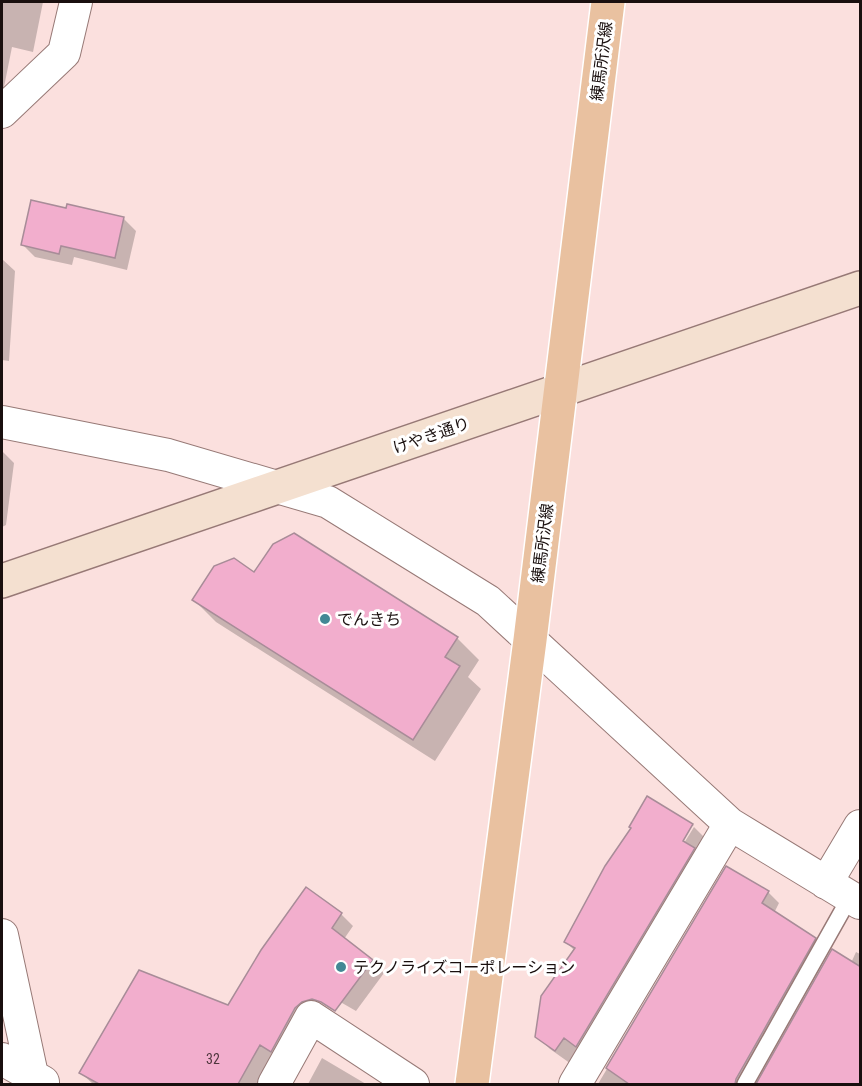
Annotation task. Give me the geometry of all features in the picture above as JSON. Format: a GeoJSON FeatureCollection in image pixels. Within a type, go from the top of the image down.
{"type":"FeatureCollection","features":[{"type":"Feature","properties":{"kind":"main road","name":"練馬所沢線"},"geometry":{"type":"LineString","coordinates":[[472,1084],[530,640],[608,2]]}},
{"type":"Feature","properties":{"kind":"street"},"geometry":{"type":"LineString","coordinates":[[2,112],[63,53],[76,2]]}},
{"type":"Feature","properties":{"kind":"street","name":"けやき通り"},"geometry":{"type":"LineString","coordinates":[[2,581],[861,288]]}},
{"type":"Feature","properties":{"kind":"street"},"geometry":{"type":"LineString","coordinates":[[2,422],[168,455],[328,502],[489,601],[730,824],[846,894],[861,826]]}},
{"type":"Feature","properties":{"kind":"street"},"geometry":{"type":"LineString","coordinates":[[575,1084],[730,824]]}},
{"type":"Feature","properties":{"kind":"street"},"geometry":{"type":"LineString","coordinates":[[2,935],[37,1081]]}},
{"type":"Feature","properties":{"kind":"street"},"geometry":{"type":"LineString","coordinates":[[274,1084],[311,1017],[413,1084]]}},
{"type":"Feature","properties":{"kind":"street"},"geometry":{"type":"LineString","coordinates":[[2,1059],[37,1081]]}},
{"type":"Feature","properties":{"kind":"lane"},"geometry":{"type":"LineString","coordinates":[[745,1084],[846,894]]}},
{"type":"Feature","properties":{"kind":"building"},"geometry":{"type":"Polygon","coordinates":[[[31,200],[66,208],[67,204],[124,217],[115,258],[61,246],[59,254],[21,245],[31,200]]]}},
{"type":"Feature","properties":{"kind":"building","name":"でんきち"},"geometry":{"type":"Polygon","coordinates":[[[294,533],[458,637],[445,657],[460,666],[413,740],[192,600],[214,566],[234,558],[254,572],[273,544],[294,533]]]}},
{"type":"Feature","properties":{"kind":"building"},"geometry":{"type":"Polygon","coordinates":[[[647,796],[693,824],[683,841],[695,848],[576,1047],[564,1038],[555,1051],[535,1037],[541,996],[575,948],[564,942],[605,866],[631,828],[629,827],[647,796]]]}},
{"type":"Feature","properties":{"kind":"building"},"geometry":{"type":"Polygon","coordinates":[[[726,866],[769,891],[762,903],[816,938],[735,1084],[629,1084],[606,1068],[726,866]]]}},
{"type":"Feature","properties":{"kind":"building"},"geometry":{"type":"Polygon","coordinates":[[[306,887],[342,913],[332,928],[373,960],[335,1011],[312,999],[302,1002],[295,1008],[271,1052],[260,1045],[238,1084],[99,1084],[79,1073],[139,970],[228,1005],[261,950],[306,887]]]}},
{"type":"Feature","properties":{"kind":"building"},"geometry":{"type":"Polygon","coordinates":[[[832,949],[861,967],[861,1084],[756,1084],[832,949]]]}},
{"type":"Feature","properties":{"kind":"place","name":"でんきち"},"geometry":{"type":"Point","coordinates":[325,619]}},
{"type":"Feature","properties":{"kind":"place","name":"テクノライズコーポレーション"},"geometry":{"type":"Point","coordinates":[341,967]}}]}
